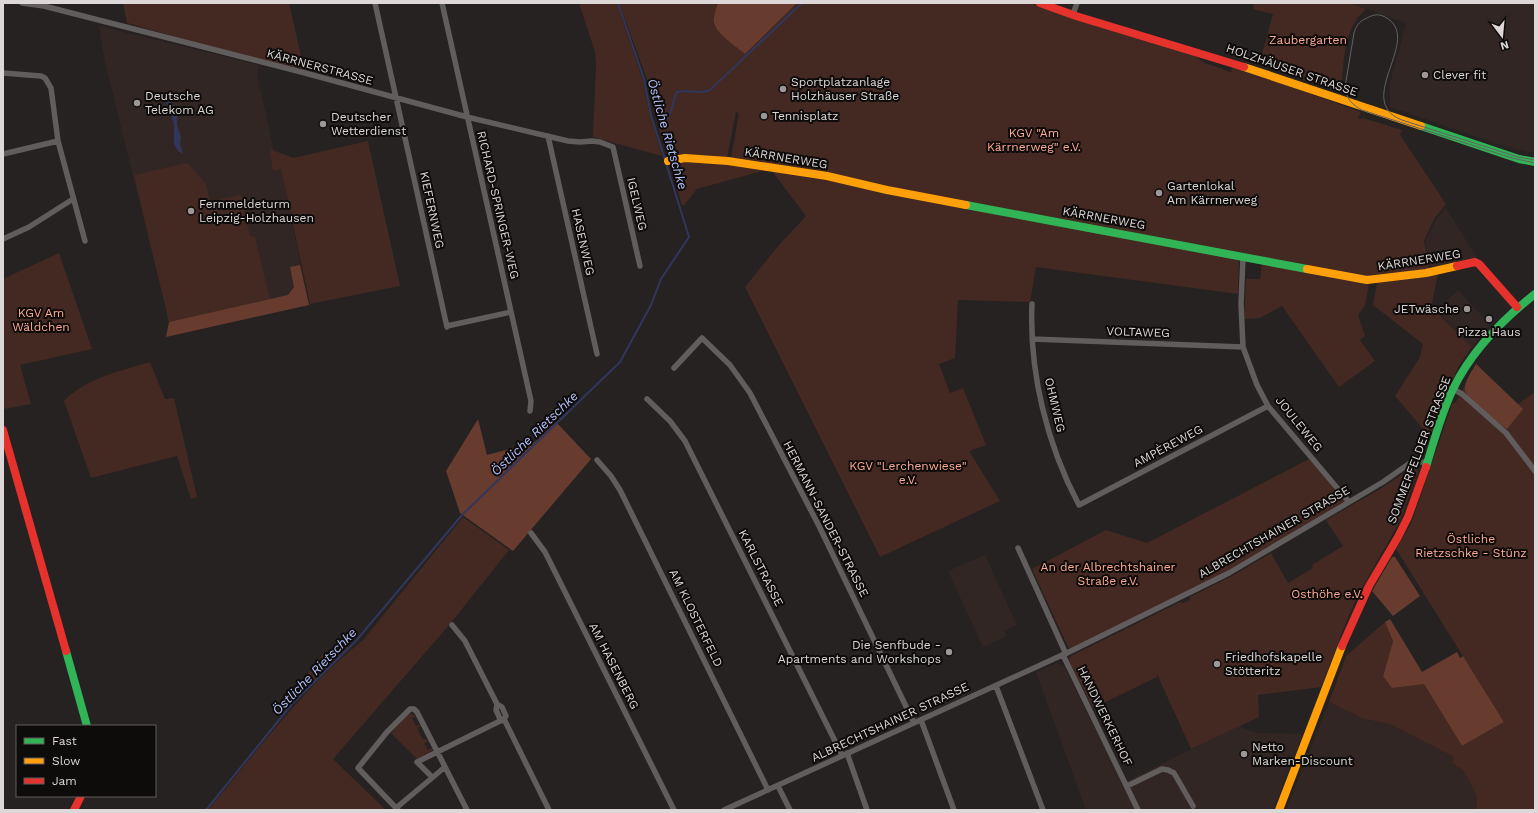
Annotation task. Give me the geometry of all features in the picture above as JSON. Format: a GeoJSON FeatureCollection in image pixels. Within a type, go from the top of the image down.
{"type":"FeatureCollection","features":[{"type":"Feature","properties":{"kind":"street","name":"KÄRRNERSTRASSE"},"geometry":{"type":"LineString","coordinates":[[22,3],[44,6],[305,73],[467,117],[548,136],[580,142],[590,140],[613,147]]}},
{"type":"Feature","properties":{"kind":"street","name":"KIEFERNWEG"},"geometry":{"type":"LineString","coordinates":[[375,3],[447,326],[511,312]]}},
{"type":"Feature","properties":{"kind":"street","name":"RICHARD-SPRINGER-WEG"},"geometry":{"type":"LineString","coordinates":[[442,3],[531,401],[530,411]]}},
{"type":"Feature","properties":{"kind":"street","name":"HOLZHÄUSER STRASSE"},"geometry":{"type":"LineString","coordinates":[[1040,3],[1233,63],[1519,159],[1535,162]]}},
{"type":"Feature","properties":{"kind":"street"},"geometry":{"type":"LineString","coordinates":[[1072,14],[1077,3]]}},
{"type":"Feature","properties":{"kind":"street"},"geometry":{"type":"LineString","coordinates":[[3,73],[41,76],[48,82],[51,88],[58,141],[85,241]]}},
{"type":"Feature","properties":{"kind":"street","name":"HASENWEG"},"geometry":{"type":"LineString","coordinates":[[548,136],[597,354]]}},
{"type":"Feature","properties":{"kind":"street"},"geometry":{"type":"LineString","coordinates":[[3,154],[58,141]]}},
{"type":"Feature","properties":{"kind":"street","name":"IGELWEG"},"geometry":{"type":"LineString","coordinates":[[613,147],[640,266]]}},
{"type":"Feature","properties":{"kind":"street","name":"KÄRRNERWEG"},"geometry":{"type":"LineString","coordinates":[[668,161],[685,158],[728,161],[827,176],[887,190],[1367,280],[1420,274],[1475,262],[1479,264],[1518,307]]}},
{"type":"Feature","properties":{"kind":"street"},"geometry":{"type":"LineString","coordinates":[[3,239],[29,227],[73,199]]}},
{"type":"Feature","properties":{"kind":"street","name":"JOULEWEG"},"geometry":{"type":"LineString","coordinates":[[1243,257],[1241,304],[1243,347],[1257,385],[1268,406],[1349,502]]}},
{"type":"Feature","properties":{"kind":"street","name":"SOMMERFELDER STRASSE"},"geometry":{"type":"LineString","coordinates":[[1279,810],[1352,622],[1374,576],[1407,518],[1453,389],[1477,349],[1493,330],[1535,294]]}},
{"type":"Feature","properties":{"kind":"street","name":"OHMWEG"},"geometry":{"type":"LineString","coordinates":[[1032,304],[1031,327],[1039,390],[1052,442],[1069,487],[1079,506]]}},
{"type":"Feature","properties":{"kind":"street","name":"HERMANN-SANDER-STRASSE"},"geometry":{"type":"LineString","coordinates":[[674,368],[702,338],[730,365],[750,393],[819,526],[914,723]]}},
{"type":"Feature","properties":{"kind":"street","name":"VOLTAWEG"},"geometry":{"type":"LineString","coordinates":[[1032,339],[1243,347]]}},
{"type":"Feature","properties":{"kind":"street"},"geometry":{"type":"LineString","coordinates":[[1453,389],[1462,394],[1506,433],[1535,470]]}},
{"type":"Feature","properties":{"kind":"street","name":"KARLSTRASSE"},"geometry":{"type":"LineString","coordinates":[[647,399],[670,422],[685,441],[844,754],[867,810]]}},
{"type":"Feature","properties":{"kind":"street","name":"AMPÈREWEG"},"geometry":{"type":"LineString","coordinates":[[1079,506],[1268,406]]}},
{"type":"Feature","properties":{"kind":"street"},"geometry":{"type":"LineString","coordinates":[[3,430],[87,725]]}},
{"type":"Feature","properties":{"kind":"street","name":"AM KLOSTERFELD"},"geometry":{"type":"LineString","coordinates":[[597,460],[611,476],[620,490],[768,790]]}},
{"type":"Feature","properties":{"kind":"street","name":"ALBRECHTSHAINER STRASSE"},"geometry":{"type":"LineString","coordinates":[[724,810],[996,686],[1230,573],[1384,482],[1410,463],[1417,461],[1427,463]]}},
{"type":"Feature","properties":{"kind":"street","name":"AM HASENBERG"},"geometry":{"type":"LineString","coordinates":[[531,533],[545,552],[674,810]]}},
{"type":"Feature","properties":{"kind":"street"},"geometry":{"type":"LineString","coordinates":[[1018,548],[1064,654]]}},
{"type":"Feature","properties":{"kind":"street"},"geometry":{"type":"LineString","coordinates":[[432,777],[418,762],[503,720],[506,716],[502,707],[497,704],[465,641],[452,625]]}},
{"type":"Feature","properties":{"kind":"street","name":"HANDWERKERHOF"},"geometry":{"type":"LineString","coordinates":[[1064,654],[1138,810]]}},
{"type":"Feature","properties":{"kind":"street"},"geometry":{"type":"LineString","coordinates":[[996,686],[1042,810]]}},
{"type":"Feature","properties":{"kind":"street"},"geometry":{"type":"LineString","coordinates":[[445,767],[397,809],[358,768],[387,732],[410,709],[414,709],[438,751],[467,810]]}},
{"type":"Feature","properties":{"kind":"street"},"geometry":{"type":"LineString","coordinates":[[503,720],[549,810]]}},
{"type":"Feature","properties":{"kind":"street"},"geometry":{"type":"LineString","coordinates":[[921,720],[954,810]]}},
{"type":"Feature","properties":{"kind":"street","name":"HANDWERKERHOF"},"geometry":{"type":"LineString","coordinates":[[1127,786],[1162,769],[1168,770],[1174,773],[1193,806]]}},
{"type":"Feature","properties":{"kind":"street"},"geometry":{"type":"LineString","coordinates":[[778,786],[790,810]]}},
{"type":"Feature","properties":{"kind":"street"},"geometry":{"type":"LineString","coordinates":[[74,810],[80,797]]}},
{"type":"Feature","properties":{"kind":"shaded area"},"geometry":{"type":"Polygon","coordinates":[[[718,3],[797,3],[745,54],[722,35],[715,26],[714,17],[718,3]]]}},
{"type":"Feature","properties":{"kind":"shaded area"},"geometry":{"type":"Polygon","coordinates":[[[1350,3],[1535,3],[1535,153],[1509,148],[1390,107],[1390,83],[1406,23],[1350,3]]]}},
{"type":"Feature","properties":{"kind":"shaded area","name":"Deutsche Telekom AG"},"geometry":{"type":"Polygon","coordinates":[[[99,26],[259,65],[257,74],[274,151],[281,169],[309,305],[166,337],[169,322],[105,62],[99,26]]]}},
{"type":"Feature","properties":{"kind":"shaded area"},"geometry":{"type":"Polygon","coordinates":[[[1446,208],[1478,259],[1431,269],[1425,242],[1437,218],[1446,208]]]}},
{"type":"Feature","properties":{"kind":"shaded area"},"geometry":{"type":"Polygon","coordinates":[[[300,265],[309,305],[166,337],[169,322],[288,295],[294,287],[290,267],[300,265]]]}},
{"type":"Feature","properties":{"kind":"shaded area"},"geometry":{"type":"Polygon","coordinates":[[[1458,290],[1490,325],[1472,347],[1436,311],[1458,290]]]}},
{"type":"Feature","properties":{"kind":"shaded area"},"geometry":{"type":"Polygon","coordinates":[[[1476,364],[1523,409],[1507,429],[1477,406],[1467,395],[1465,387],[1476,364]]]}},
{"type":"Feature","properties":{"kind":"shaded area"},"geometry":{"type":"Polygon","coordinates":[[[478,419],[487,455],[535,442],[556,422],[591,459],[513,551],[460,513],[446,471],[478,419]]]}},
{"type":"Feature","properties":{"kind":"shaded area"},"geometry":{"type":"Polygon","coordinates":[[[985,555],[1017,625],[1004,631],[1007,636],[983,647],[948,571],[985,555]]]}},
{"type":"Feature","properties":{"kind":"shaded area"},"geometry":{"type":"Polygon","coordinates":[[[1392,557],[1395,557],[1420,596],[1393,616],[1372,591],[1392,557]]]}},
{"type":"Feature","properties":{"kind":"shaded area"},"geometry":{"type":"Polygon","coordinates":[[[1390,619],[1422,672],[1457,652],[1460,658],[1463,656],[1504,722],[1462,746],[1424,684],[1392,688],[1383,676],[1393,641],[1385,622],[1390,619]]]}},
{"type":"Feature","properties":{"kind":"shaded area"},"geometry":{"type":"Polygon","coordinates":[[[1057,663],[1064,666],[1122,783],[1241,725],[1242,728],[1257,733],[1303,734],[1273,810],[1086,810],[1036,672],[1057,663]]]}},
{"type":"Feature","properties":{"kind":"shaded area"},"geometry":{"type":"Polygon","coordinates":[[[1329,702],[1364,719],[1390,724],[1454,757],[1452,763],[1463,770],[1477,796],[1477,810],[1286,810],[1329,702]]]}},
{"type":"Feature","properties":{"kind":"green space"},"geometry":{"type":"Polygon","coordinates":[[[123,3],[289,3],[304,69],[253,59],[127,23],[123,3]]]}},
{"type":"Feature","properties":{"kind":"green space"},"geometry":{"type":"Polygon","coordinates":[[[579,3],[617,3],[643,81],[650,115],[662,156],[593,137],[596,64],[595,52],[579,3]]]}},
{"type":"Feature","properties":{"kind":"green space"},"geometry":{"type":"Polygon","coordinates":[[[619,3],[718,3],[714,16],[745,54],[797,3],[1030,3],[1088,23],[1188,52],[1205,63],[1231,72],[1233,66],[1361,112],[1358,118],[1363,118],[1402,130],[1400,135],[1446,204],[1434,219],[1424,241],[1430,270],[1374,278],[1239,254],[1238,294],[1036,267],[1030,302],[958,300],[955,358],[939,364],[950,393],[963,388],[986,445],[969,451],[1000,501],[880,557],[745,287],[779,245],[806,216],[771,170],[885,190],[885,185],[827,173],[731,158],[739,113],[736,112],[727,158],[668,158],[647,79],[619,3]]]}},
{"type":"Feature","properties":{"kind":"green space","name":"Zaubergarten"},"geometry":{"type":"Polygon","coordinates":[[[1254,3],[1350,3],[1366,9],[1356,21],[1349,36],[1345,52],[1340,90],[1337,91],[1260,62],[1273,14],[1253,9],[1254,3]]]}},
{"type":"Feature","properties":{"kind":"green space"},"geometry":{"type":"Polygon","coordinates":[[[368,141],[400,286],[310,304],[281,169],[273,171],[270,149],[293,158],[368,141]]]}},
{"type":"Feature","properties":{"kind":"green space"},"geometry":{"type":"Polygon","coordinates":[[[683,160],[769,169],[697,189],[684,205],[682,205],[669,162],[683,160]]]}},
{"type":"Feature","properties":{"kind":"green space"},"geometry":{"type":"Polygon","coordinates":[[[188,163],[206,184],[210,201],[241,195],[250,236],[255,237],[270,299],[169,322],[134,175],[188,163]]]}},
{"type":"Feature","properties":{"kind":"green space","name":"KGV Am Wäldchen"},"geometry":{"type":"Polygon","coordinates":[[[59,253],[92,349],[20,365],[31,404],[4,409],[3,279],[59,253]]]}},
{"type":"Feature","properties":{"kind":"green space"},"geometry":{"type":"Polygon","coordinates":[[[1262,263],[1369,284],[1365,305],[1358,315],[1365,336],[1360,340],[1375,361],[1339,387],[1282,306],[1260,318],[1244,319],[1246,279],[1260,279],[1262,263]]]}},
{"type":"Feature","properties":{"kind":"green space"},"geometry":{"type":"Polygon","coordinates":[[[1438,274],[1431,307],[1472,347],[1458,367],[1430,437],[1395,396],[1420,357],[1423,344],[1373,305],[1377,283],[1438,274]]]}},
{"type":"Feature","properties":{"kind":"green space"},"geometry":{"type":"Polygon","coordinates":[[[150,362],[165,399],[174,398],[197,497],[191,499],[177,456],[91,478],[64,401],[82,386],[104,376],[150,362]]]}},
{"type":"Feature","properties":{"kind":"green space","name":"Östliche Rietzschke - Stünz"},"geometry":{"type":"Polygon","coordinates":[[[1476,364],[1518,404],[1535,392],[1535,810],[1477,810],[1477,796],[1463,770],[1452,763],[1454,757],[1390,724],[1364,719],[1329,702],[1346,656],[1385,622],[1393,640],[1383,676],[1424,684],[1462,746],[1504,722],[1396,549],[1411,524],[1452,404],[1456,402],[1476,364]]]}},
{"type":"Feature","properties":{"kind":"green space","name":"An der Albrechtshainer Straße e.V."},"geometry":{"type":"Polygon","coordinates":[[[1309,459],[1345,501],[1229,572],[1069,649],[1032,569],[1106,530],[1147,543],[1309,459]]]}},
{"type":"Feature","properties":{"kind":"green space","name":"Osthöhe e.V."},"geometry":{"type":"Polygon","coordinates":[[[1413,467],[1417,469],[1418,472],[1400,521],[1358,595],[1321,687],[1258,695],[1259,717],[1191,749],[1157,674],[1157,677],[1093,708],[1070,663],[1069,660],[1071,656],[1180,602],[1183,603],[1190,600],[1190,597],[1232,576],[1271,553],[1288,583],[1313,568],[1312,565],[1343,546],[1326,520],[1380,489],[1413,467]]]}},
{"type":"Feature","properties":{"kind":"green space"},"geometry":{"type":"Polygon","coordinates":[[[463,517],[509,550],[450,624],[333,759],[386,810],[208,810],[281,721],[301,699],[341,659],[363,640],[463,517]]]}},
{"type":"Feature","properties":{"kind":"green space"},"geometry":{"type":"Polygon","coordinates":[[[355,637],[347,648],[285,709],[282,707],[322,655],[355,637]]]}},
{"type":"Feature","properties":{"kind":"green space"},"geometry":{"type":"Polygon","coordinates":[[[409,713],[416,716],[412,718],[416,726],[421,726],[417,728],[423,740],[426,739],[428,741],[424,743],[428,750],[432,748],[433,750],[417,759],[391,733],[409,713]]]}},
{"type":"Feature","properties":{"kind":"water"},"geometry":{"type":"Polygon","coordinates":[[[169,100],[177,112],[177,125],[181,137],[180,143],[183,154],[176,148],[175,145],[173,122],[166,103],[169,100]]]}},
{"type":"Feature","properties":{"kind":"waterway","name":"Östliche Rietschke"},"geometry":{"type":"LineString","coordinates":[[206,810],[292,704],[355,642],[462,515],[620,362],[651,305],[661,279],[689,237],[651,115],[644,79],[618,3]]}},
{"type":"Feature","properties":{"kind":"waterway"},"geometry":{"type":"LineString","coordinates":[[660,129],[670,114],[677,92],[702,92],[710,90],[802,3]]}},
{"type":"Feature","properties":{"kind":"tram line"},"geometry":{"type":"LineString","coordinates":[[1535,160],[1518,157],[1402,120],[1389,111],[1384,99],[1385,85],[1398,39],[1395,27],[1385,17],[1377,15],[1361,21],[1358,24],[1354,33],[1345,87],[1348,98],[1355,106],[1362,110],[1512,158],[1535,163]]}},
{"type":"Feature","properties":{"kind":"traffic: fast"},"geometry":{"type":"LineString","coordinates":[[1421,126],[1519,159],[1535,162]]}},
{"type":"Feature","properties":{"kind":"traffic: fast"},"geometry":{"type":"LineString","coordinates":[[966,205],[1307,269]]}},
{"type":"Feature","properties":{"kind":"traffic: fast"},"geometry":{"type":"LineString","coordinates":[[1426,467],[1445,408],[1453,389],[1469,361],[1500,325],[1535,294]]}},
{"type":"Feature","properties":{"kind":"traffic: fast"},"geometry":{"type":"LineString","coordinates":[[66,651],[87,725]]}},
{"type":"Feature","properties":{"kind":"traffic: slow"},"geometry":{"type":"LineString","coordinates":[[1244,67],[1421,126]]}},
{"type":"Feature","properties":{"kind":"traffic: slow"},"geometry":{"type":"LineString","coordinates":[[668,161],[685,158],[728,161],[827,176],[887,190],[966,205]]}},
{"type":"Feature","properties":{"kind":"traffic: slow"},"geometry":{"type":"LineString","coordinates":[[1307,269],[1367,280],[1426,273],[1457,266]]}},
{"type":"Feature","properties":{"kind":"traffic: slow"},"geometry":{"type":"LineString","coordinates":[[1279,810],[1342,646]]}},
{"type":"Feature","properties":{"kind":"traffic: jam"},"geometry":{"type":"LineString","coordinates":[[1040,3],[1076,16],[1244,67]]}},
{"type":"Feature","properties":{"kind":"traffic: jam"},"geometry":{"type":"LineString","coordinates":[[1457,266],[1475,262],[1479,264],[1517,307]]}},
{"type":"Feature","properties":{"kind":"traffic: jam"},"geometry":{"type":"LineString","coordinates":[[3,430],[66,651]]}},
{"type":"Feature","properties":{"kind":"traffic: jam"},"geometry":{"type":"LineString","coordinates":[[1342,646],[1369,586],[1408,517],[1426,467]]}},
{"type":"Feature","properties":{"kind":"traffic: jam"},"geometry":{"type":"LineString","coordinates":[[74,810],[80,797]]}},
{"type":"Feature","properties":{"kind":"place","name":"Clever fit"},"geometry":{"type":"Point","coordinates":[1425,75]}},
{"type":"Feature","properties":{"kind":"place","name":"Sportplatzanlage Holzhäuser Straße"},"geometry":{"type":"Point","coordinates":[783,89]}},
{"type":"Feature","properties":{"kind":"place","name":"Deutsche Telekom AG"},"geometry":{"type":"Point","coordinates":[137,103]}},
{"type":"Feature","properties":{"kind":"place","name":"Tennisplatz"},"geometry":{"type":"Point","coordinates":[764,116]}},
{"type":"Feature","properties":{"kind":"place","name":"Deutscher Wetterdienst"},"geometry":{"type":"Point","coordinates":[323,124]}},
{"type":"Feature","properties":{"kind":"place","name":"Gartenlokal Am Kärrnerweg"},"geometry":{"type":"Point","coordinates":[1159,193]}},
{"type":"Feature","properties":{"kind":"place","name":"Fernmeldeturm Leipzig-Holzhausen"},"geometry":{"type":"Point","coordinates":[191,211]}},
{"type":"Feature","properties":{"kind":"place","name":"JETwäsche"},"geometry":{"type":"Point","coordinates":[1467,309]}},
{"type":"Feature","properties":{"kind":"place","name":"Pizza Haus"},"geometry":{"type":"Point","coordinates":[1489,319]}},
{"type":"Feature","properties":{"kind":"place","name":"Die Senfbude - Apartments and Workshops"},"geometry":{"type":"Point","coordinates":[949,652]}},
{"type":"Feature","properties":{"kind":"place","name":"Friedhofskapelle Stötteritz"},"geometry":{"type":"Point","coordinates":[1217,664]}},
{"type":"Feature","properties":{"kind":"place","name":"Netto Marken-Discount"},"geometry":{"type":"Point","coordinates":[1244,754]}},
{"type":"Feature","properties":{"kind":"park label","name":"KGV \"Am Kärrnerweg\" e.V."},"geometry":{"type":"Point","coordinates":[1034,140]}},
{"type":"Feature","properties":{"kind":"park label","name":"KGV \"Lerchenwiese\" e.V."},"geometry":{"type":"Point","coordinates":[908,473]}}]}
